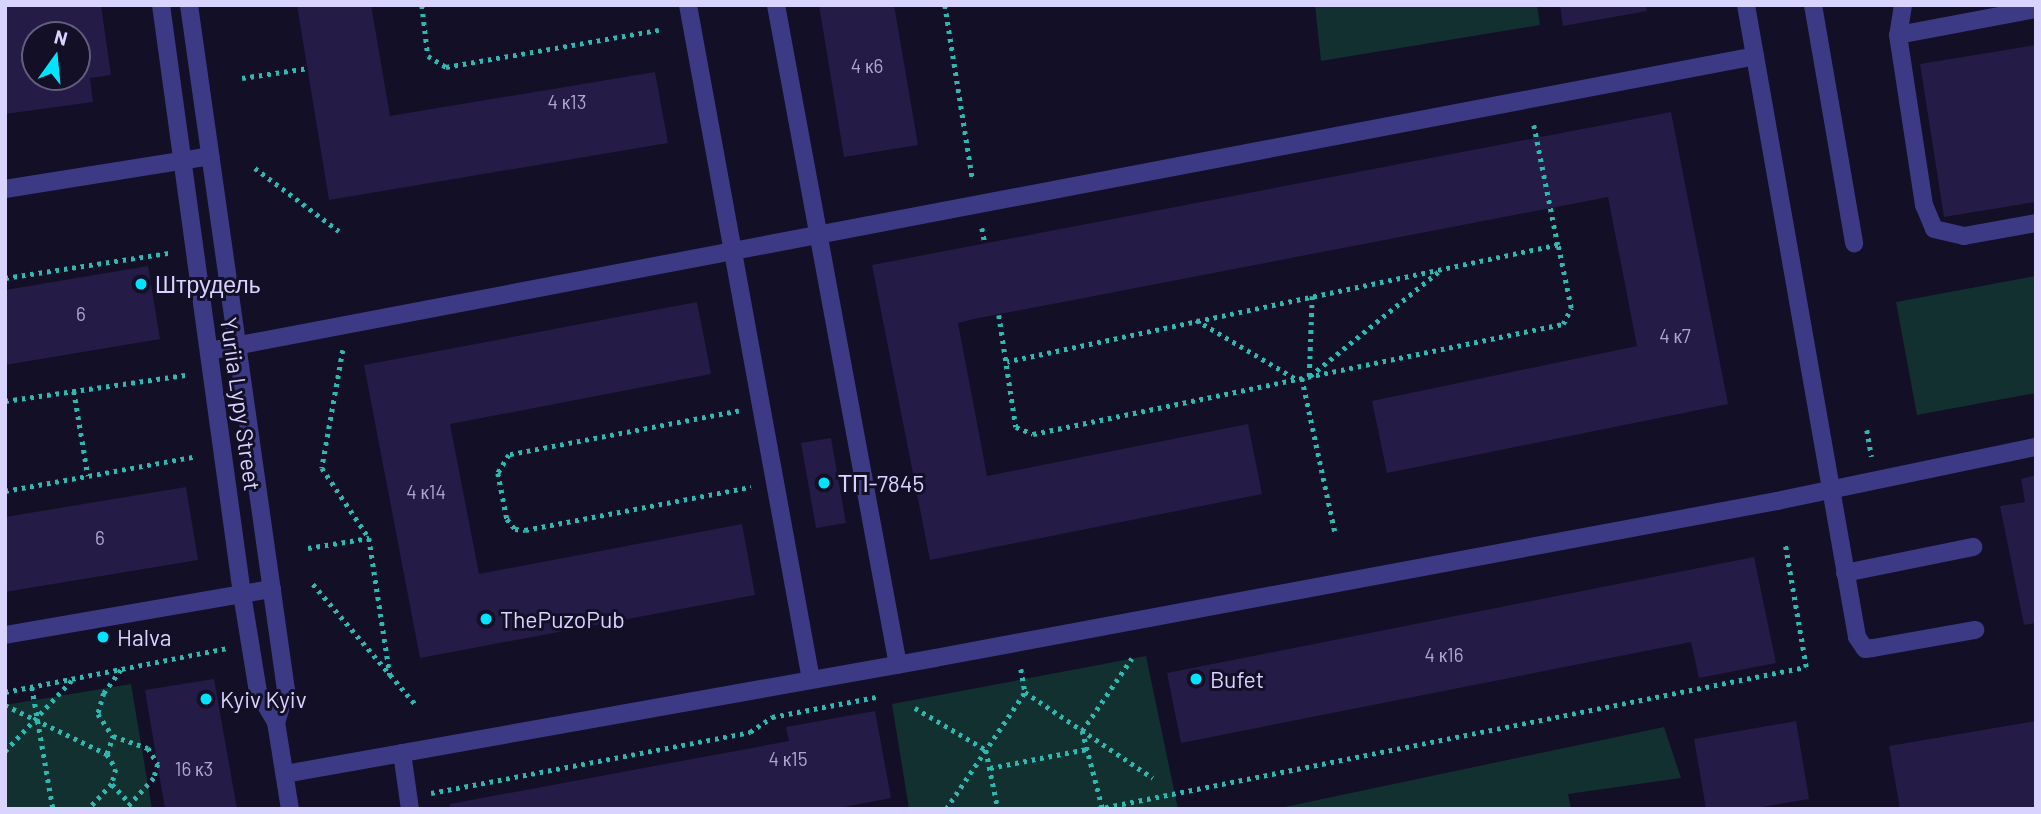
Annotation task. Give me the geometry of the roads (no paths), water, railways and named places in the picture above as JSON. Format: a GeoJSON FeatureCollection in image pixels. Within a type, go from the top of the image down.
{"type":"FeatureCollection","features":[{"type":"Feature","properties":{"kind":"street","name":"Yuriia Lypy Street"},"geometry":{"type":"LineString","coordinates":[[161,5],[242,594],[258,692],[276,722],[290,809]]}},
{"type":"Feature","properties":{"kind":"street","name":"Yuriia Lypy Street"},"geometry":{"type":"LineString","coordinates":[[189,5],[286,690],[276,722]]}},
{"type":"Feature","properties":{"kind":"street"},"geometry":{"type":"LineString","coordinates":[[688,5],[730,253],[811,681]]}},
{"type":"Feature","properties":{"kind":"street"},"geometry":{"type":"LineString","coordinates":[[776,5],[816,236],[898,665]]}},
{"type":"Feature","properties":{"kind":"street"},"geometry":{"type":"LineString","coordinates":[[1746,5],[1857,637],[1865,649],[1975,630]]}},
{"type":"Feature","properties":{"kind":"street"},"geometry":{"type":"LineString","coordinates":[[1813,5],[1854,243]]}},
{"type":"Feature","properties":{"kind":"street"},"geometry":{"type":"LineString","coordinates":[[1903,5],[1898,36],[1924,205],[1934,229],[1964,236],[2036,223]]}},
{"type":"Feature","properties":{"kind":"street"},"geometry":{"type":"LineString","coordinates":[[1898,36],[2036,9]]}},
{"type":"Feature","properties":{"kind":"street"},"geometry":{"type":"LineString","coordinates":[[209,351],[1755,56]]}},
{"type":"Feature","properties":{"kind":"street"},"geometry":{"type":"LineString","coordinates":[[5,189],[210,156]]}},
{"type":"Feature","properties":{"kind":"street"},"geometry":{"type":"LineString","coordinates":[[285,774],[811,681],[1830,491],[2036,447]]}},
{"type":"Feature","properties":{"kind":"street"},"geometry":{"type":"LineString","coordinates":[[1845,573],[1972,547]]}},
{"type":"Feature","properties":{"kind":"street"},"geometry":{"type":"LineString","coordinates":[[5,635],[272,589]]}},
{"type":"Feature","properties":{"kind":"street"},"geometry":{"type":"LineString","coordinates":[[402,753],[411,809]]}},
{"type":"Feature","properties":{"kind":"place","name":"Штрудель"},"geometry":{"type":"Point","coordinates":[141,284]}},
{"type":"Feature","properties":{"kind":"place","name":"ТП-7845"},"geometry":{"type":"Point","coordinates":[824,483]}},
{"type":"Feature","properties":{"kind":"place","name":"ThePuzoPub"},"geometry":{"type":"Point","coordinates":[486,619]}},
{"type":"Feature","properties":{"kind":"place","name":"Halva"},"geometry":{"type":"Point","coordinates":[103,637]}},
{"type":"Feature","properties":{"kind":"place","name":"Bufet"},"geometry":{"type":"Point","coordinates":[1196,679]}},
{"type":"Feature","properties":{"kind":"place","name":"Kyiv Kyiv"},"geometry":{"type":"Point","coordinates":[206,699]}}]}
